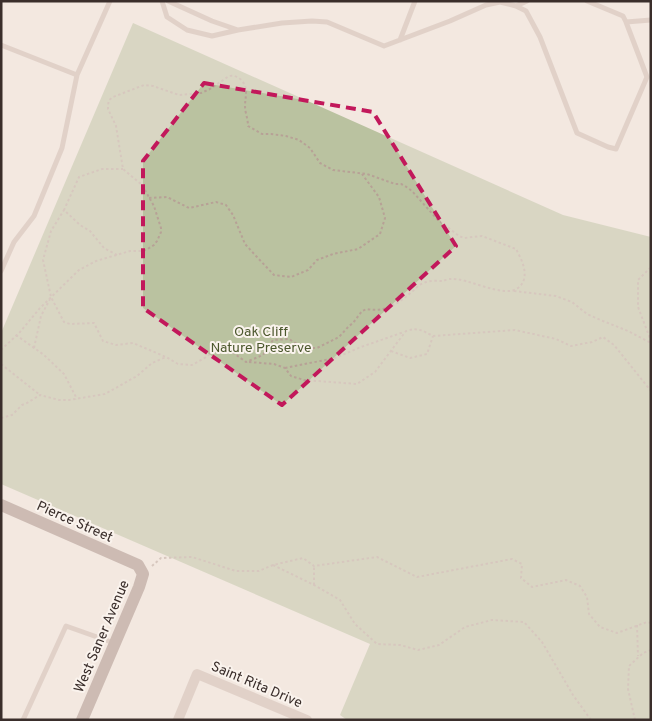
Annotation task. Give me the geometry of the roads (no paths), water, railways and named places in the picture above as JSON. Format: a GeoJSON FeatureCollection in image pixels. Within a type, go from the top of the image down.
{"type":"FeatureCollection","features":[{"type":"Feature","properties":{"kind":"street","name":"Pierce Street"},"geometry":{"type":"LineString","coordinates":[[1,505],[140,570]]}},
{"type":"Feature","properties":{"kind":"street","name":"West Saner Avenue"},"geometry":{"type":"LineString","coordinates":[[82,720],[115,644],[140,570]]}},
{"type":"Feature","properties":{"kind":"street","name":"Saint Rita Drive"},"geometry":{"type":"LineString","coordinates":[[178,720],[197,674],[307,720]]}},
{"type":"Feature","properties":{"kind":"lane"},"geometry":{"type":"LineString","coordinates":[[1,271],[14,242],[34,216],[62,148],[77,75],[110,1]]}},
{"type":"Feature","properties":{"kind":"lane"},"geometry":{"type":"LineString","coordinates":[[162,1],[167,17],[186,30],[212,36],[282,23],[320,21],[327,22],[384,46],[450,21],[486,4],[500,2],[516,6],[526,11],[540,37],[577,133],[616,149],[647,77],[622,16],[587,1]]}},
{"type":"Feature","properties":{"kind":"lane"},"geometry":{"type":"LineString","coordinates":[[168,1],[212,21],[238,30]]}},
{"type":"Feature","properties":{"kind":"lane"},"geometry":{"type":"LineString","coordinates":[[400,40],[415,1]]}},
{"type":"Feature","properties":{"kind":"lane"},"geometry":{"type":"LineString","coordinates":[[516,6],[527,1]]}},
{"type":"Feature","properties":{"kind":"lane"},"geometry":{"type":"LineString","coordinates":[[626,22],[651,20]]}},
{"type":"Feature","properties":{"kind":"lane"},"geometry":{"type":"LineString","coordinates":[[1,45],[77,75]]}},
{"type":"Feature","properties":{"kind":"lane"},"geometry":{"type":"LineString","coordinates":[[23,720],[66,626],[115,644]]}},
{"type":"Feature","properties":{"kind":"park label","name":"Oak Cliff Nature Preserve"},"geometry":{"type":"Point","coordinates":[261,340]}}]}
